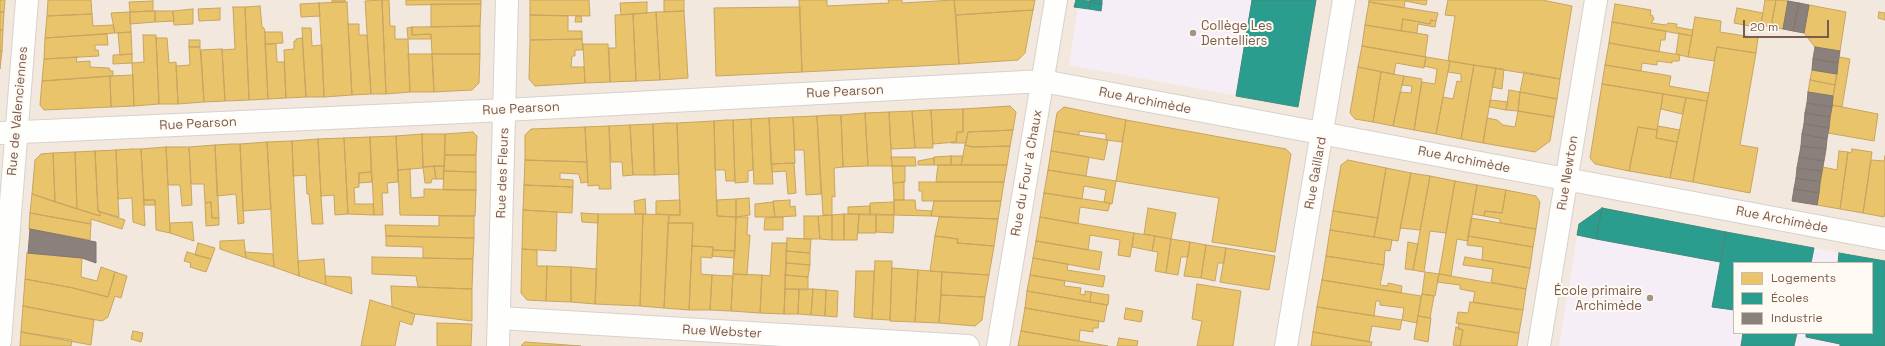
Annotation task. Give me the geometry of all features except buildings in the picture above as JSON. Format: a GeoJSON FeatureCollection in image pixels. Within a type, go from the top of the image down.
{"type":"FeatureCollection","features":[{"type":"Feature","properties":{"kind":"street","name":"Rue de Valenciennes"},"geometry":{"type":"LineString","coordinates":[[0,341],[8,133],[27,0]]}},
{"type":"Feature","properties":{"kind":"street","name":"Rue des Fleurs"},"geometry":{"type":"LineString","coordinates":[[498,346],[507,0]]}},
{"type":"Feature","properties":{"kind":"street","name":"Rue du Four à Chaux"},"geometry":{"type":"LineString","coordinates":[[998,346],[1056,0]]}},
{"type":"Feature","properties":{"kind":"street","name":"Rue Gaillard"},"geometry":{"type":"LineString","coordinates":[[1286,346],[1344,0]]}},
{"type":"Feature","properties":{"kind":"street","name":"Rue Newton"},"geometry":{"type":"LineString","coordinates":[[1539,346],[1596,0]]}},
{"type":"Feature","properties":{"kind":"street","name":"Rue Pearson"},"geometry":{"type":"LineString","coordinates":[[8,133],[505,110],[1043,82]]}},
{"type":"Feature","properties":{"kind":"street","name":"Rue Archimède"},"geometry":{"type":"LineString","coordinates":[[1043,82],[1885,239]]}},
{"type":"Feature","properties":{"kind":"street","name":"Rue Webster"},"geometry":{"type":"LineString","coordinates":[[499,318],[968,346]]}},
{"type":"Feature","properties":{"kind":"shaded area"},"geometry":{"type":"Polygon","coordinates":[[[0,0],[1885,0],[1885,346],[0,346],[0,0]]]}},
{"type":"Feature","properties":{"kind":"shaded area","name":"Collège Les Dentelliers"},"geometry":{"type":"Polygon","coordinates":[[[1079,0],[1316,0],[1298,107],[1069,65],[1079,0]]]}},
{"type":"Feature","properties":{"kind":"shaded area","name":"École primaire Archimède"},"geometry":{"type":"Polygon","coordinates":[[[1602,208],[1885,261],[1885,346],[1559,346],[1579,224],[1602,208]]]}},
{"type":"Feature","properties":{"kind":"place","name":"Collège Les Dentelliers"},"geometry":{"type":"Point","coordinates":[1193,33]}},
{"type":"Feature","properties":{"kind":"place","name":"École primaire Archimède"},"geometry":{"type":"Point","coordinates":[1650,298]}}]}
